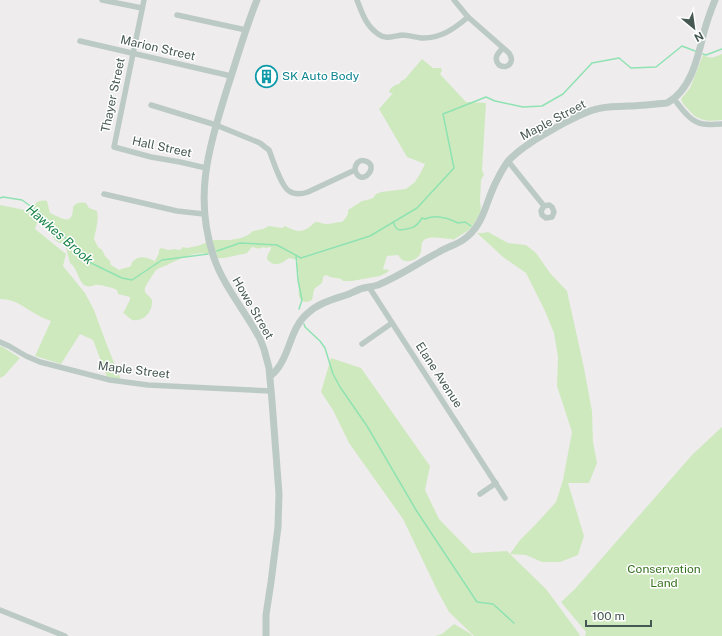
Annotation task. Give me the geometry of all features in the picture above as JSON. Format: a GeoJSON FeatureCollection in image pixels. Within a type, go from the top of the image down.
{"type":"FeatureCollection","features":[{"type":"Feature","properties":{"kind":"street"},"geometry":{"type":"LineString","coordinates":[[102,0],[142,8]]}},
{"type":"Feature","properties":{"kind":"street","name":"Thayer Street"},"geometry":{"type":"LineString","coordinates":[[114,147],[144,0]]}},
{"type":"Feature","properties":{"kind":"street","name":"Howe Street"},"geometry":{"type":"LineString","coordinates":[[256,0],[216,125],[206,168],[204,214],[207,235],[214,259],[260,339],[269,368],[279,494],[279,514],[266,615],[266,636]]}},
{"type":"Feature","properties":{"kind":"street"},"geometry":{"type":"LineString","coordinates":[[357,0],[366,21],[383,37],[402,35],[421,38],[433,37],[452,29],[468,17]]}},
{"type":"Feature","properties":{"kind":"street"},"geometry":{"type":"LineString","coordinates":[[454,0],[468,17],[503,48]]}},
{"type":"Feature","properties":{"kind":"street"},"geometry":{"type":"LineString","coordinates":[[715,0],[704,31],[701,48],[696,63],[683,89],[674,99],[685,113],[698,123],[709,125],[722,124]]}},
{"type":"Feature","properties":{"kind":"street"},"geometry":{"type":"LineString","coordinates":[[177,15],[246,30]]}},
{"type":"Feature","properties":{"kind":"street","name":"Marion Street"},"geometry":{"type":"LineString","coordinates":[[80,41],[231,76]]}},
{"type":"Feature","properties":{"kind":"street","name":"Maple Street"},"geometry":{"type":"LineString","coordinates":[[270,376],[278,368],[294,331],[300,322],[316,307],[360,289],[376,286],[395,278],[468,236],[480,222],[492,189],[508,161],[520,149],[584,113],[597,109],[667,103],[674,99]]}},
{"type":"Feature","properties":{"kind":"street"},"geometry":{"type":"LineString","coordinates":[[151,105],[216,125],[265,146],[269,150],[287,190],[293,193],[301,194],[308,192],[355,170]]}},
{"type":"Feature","properties":{"kind":"street","name":"Hall Street"},"geometry":{"type":"LineString","coordinates":[[114,147],[151,157],[206,168]]}},
{"type":"Feature","properties":{"kind":"street"},"geometry":{"type":"LineString","coordinates":[[508,161],[544,206]]}},
{"type":"Feature","properties":{"kind":"street"},"geometry":{"type":"LineString","coordinates":[[104,194],[177,211],[204,214]]}},
{"type":"Feature","properties":{"kind":"street","name":"Elane Avenue"},"geometry":{"type":"LineString","coordinates":[[369,287],[506,498]]}},
{"type":"Feature","properties":{"kind":"street"},"geometry":{"type":"LineString","coordinates":[[362,344],[392,323]]}},
{"type":"Feature","properties":{"kind":"street","name":"Maple Street"},"geometry":{"type":"LineString","coordinates":[[0,342],[40,362],[110,380],[148,385],[271,390]]}},
{"type":"Feature","properties":{"kind":"street"},"geometry":{"type":"LineString","coordinates":[[480,494],[496,483]]}},
{"type":"Feature","properties":{"kind":"street"},"geometry":{"type":"LineString","coordinates":[[0,610],[65,636]]}},
{"type":"Feature","properties":{"kind":"green space"},"geometry":{"type":"Polygon","coordinates":[[[722,54],[722,120],[703,120],[691,113],[681,99],[690,88],[703,55],[712,58],[722,54]]]}},
{"type":"Feature","properties":{"kind":"green space"},"geometry":{"type":"Polygon","coordinates":[[[422,59],[433,68],[441,68],[442,71],[440,74],[466,102],[486,103],[482,170],[484,175],[481,180],[481,207],[475,223],[469,230],[453,240],[434,237],[424,240],[420,255],[413,260],[402,260],[398,255],[387,256],[383,269],[389,270],[380,276],[352,281],[343,281],[341,279],[326,275],[323,277],[321,284],[314,290],[312,300],[308,302],[301,300],[299,295],[299,273],[297,270],[298,260],[289,258],[278,264],[272,263],[267,259],[271,247],[259,249],[252,247],[247,253],[223,258],[217,258],[210,254],[203,253],[192,255],[156,270],[145,288],[146,294],[152,301],[151,308],[144,318],[133,320],[123,313],[130,300],[130,297],[118,294],[117,290],[109,287],[97,285],[86,286],[83,284],[75,268],[70,263],[64,245],[56,241],[48,232],[43,223],[37,223],[35,229],[66,254],[63,266],[85,293],[94,310],[121,380],[107,377],[93,340],[80,334],[61,364],[35,356],[51,321],[15,302],[0,299],[0,205],[30,211],[37,203],[47,201],[50,213],[68,219],[71,217],[73,207],[77,203],[86,203],[89,208],[97,211],[98,214],[94,239],[98,247],[110,261],[111,265],[119,270],[131,266],[132,262],[140,258],[155,261],[161,248],[180,250],[183,247],[187,248],[197,246],[214,240],[241,238],[253,231],[269,226],[282,228],[285,226],[293,230],[300,231],[308,228],[315,222],[327,224],[342,222],[347,215],[348,210],[362,201],[373,198],[376,194],[381,192],[406,189],[415,182],[425,164],[407,157],[379,109],[393,93],[390,93],[389,91],[391,88],[405,79],[422,59]]]}},
{"type":"Feature","properties":{"kind":"green space"},"geometry":{"type":"Polygon","coordinates":[[[488,232],[508,243],[526,245],[536,253],[550,273],[567,291],[584,368],[592,411],[593,442],[597,463],[589,483],[568,483],[584,536],[578,555],[560,562],[542,562],[526,555],[510,554],[520,540],[556,502],[563,480],[572,432],[557,386],[558,357],[554,333],[545,311],[526,273],[503,257],[477,233],[488,232]]]}},
{"type":"Feature","properties":{"kind":"green space"},"geometry":{"type":"Polygon","coordinates":[[[0,346],[20,358],[4,376],[0,378],[0,346]]]}},
{"type":"Feature","properties":{"kind":"green space"},"geometry":{"type":"Polygon","coordinates":[[[331,358],[361,368],[430,466],[425,490],[439,519],[472,553],[507,551],[546,589],[580,635],[579,636],[474,636],[449,612],[403,519],[349,443],[333,410],[321,392],[331,358]]]}},
{"type":"Feature","properties":{"kind":"green space","name":"Conservation Land"},"geometry":{"type":"Polygon","coordinates":[[[722,427],[722,636],[585,636],[586,632],[561,602],[575,589],[692,455],[722,427]]]}},
{"type":"Feature","properties":{"kind":"green space"},"geometry":{"type":"Polygon","coordinates":[[[454,624],[472,636],[435,636],[442,634],[454,624]]]}},
{"type":"Feature","properties":{"kind":"waterway","name":"Hawkes Brook"},"geometry":{"type":"LineString","coordinates":[[217,251],[240,243],[277,245],[301,258],[370,236],[417,208],[454,168],[443,114],[486,97],[495,101],[523,107],[542,106],[563,94],[592,63],[619,58],[631,68],[656,67],[682,46],[695,51]]}},
{"type":"Feature","properties":{"kind":"waterway","name":"Hawkes Brook"},"geometry":{"type":"LineString","coordinates":[[703,54],[706,55],[722,49]]}},
{"type":"Feature","properties":{"kind":"waterway","name":"Hawkes Brook"},"geometry":{"type":"LineString","coordinates":[[0,198],[3,197],[22,200],[40,213],[91,263],[122,278],[132,280],[162,260],[208,254]]}},
{"type":"Feature","properties":{"kind":"waterway"},"geometry":{"type":"LineString","coordinates":[[393,222],[399,230],[413,227],[418,224],[422,218],[425,219],[433,217],[446,218],[458,223],[465,222],[471,226]]}},
{"type":"Feature","properties":{"kind":"waterway"},"geometry":{"type":"LineString","coordinates":[[296,255],[298,280],[302,300],[299,309]]}},
{"type":"Feature","properties":{"kind":"waterway"},"geometry":{"type":"LineString","coordinates":[[304,324],[305,327],[320,341],[325,348],[333,374],[340,387],[367,426],[416,510],[477,602],[493,604],[514,623]]}},
{"type":"Feature","properties":{"kind":"place","name":"SK Auto Body"},"geometry":{"type":"Point","coordinates":[266,76]}}]}
